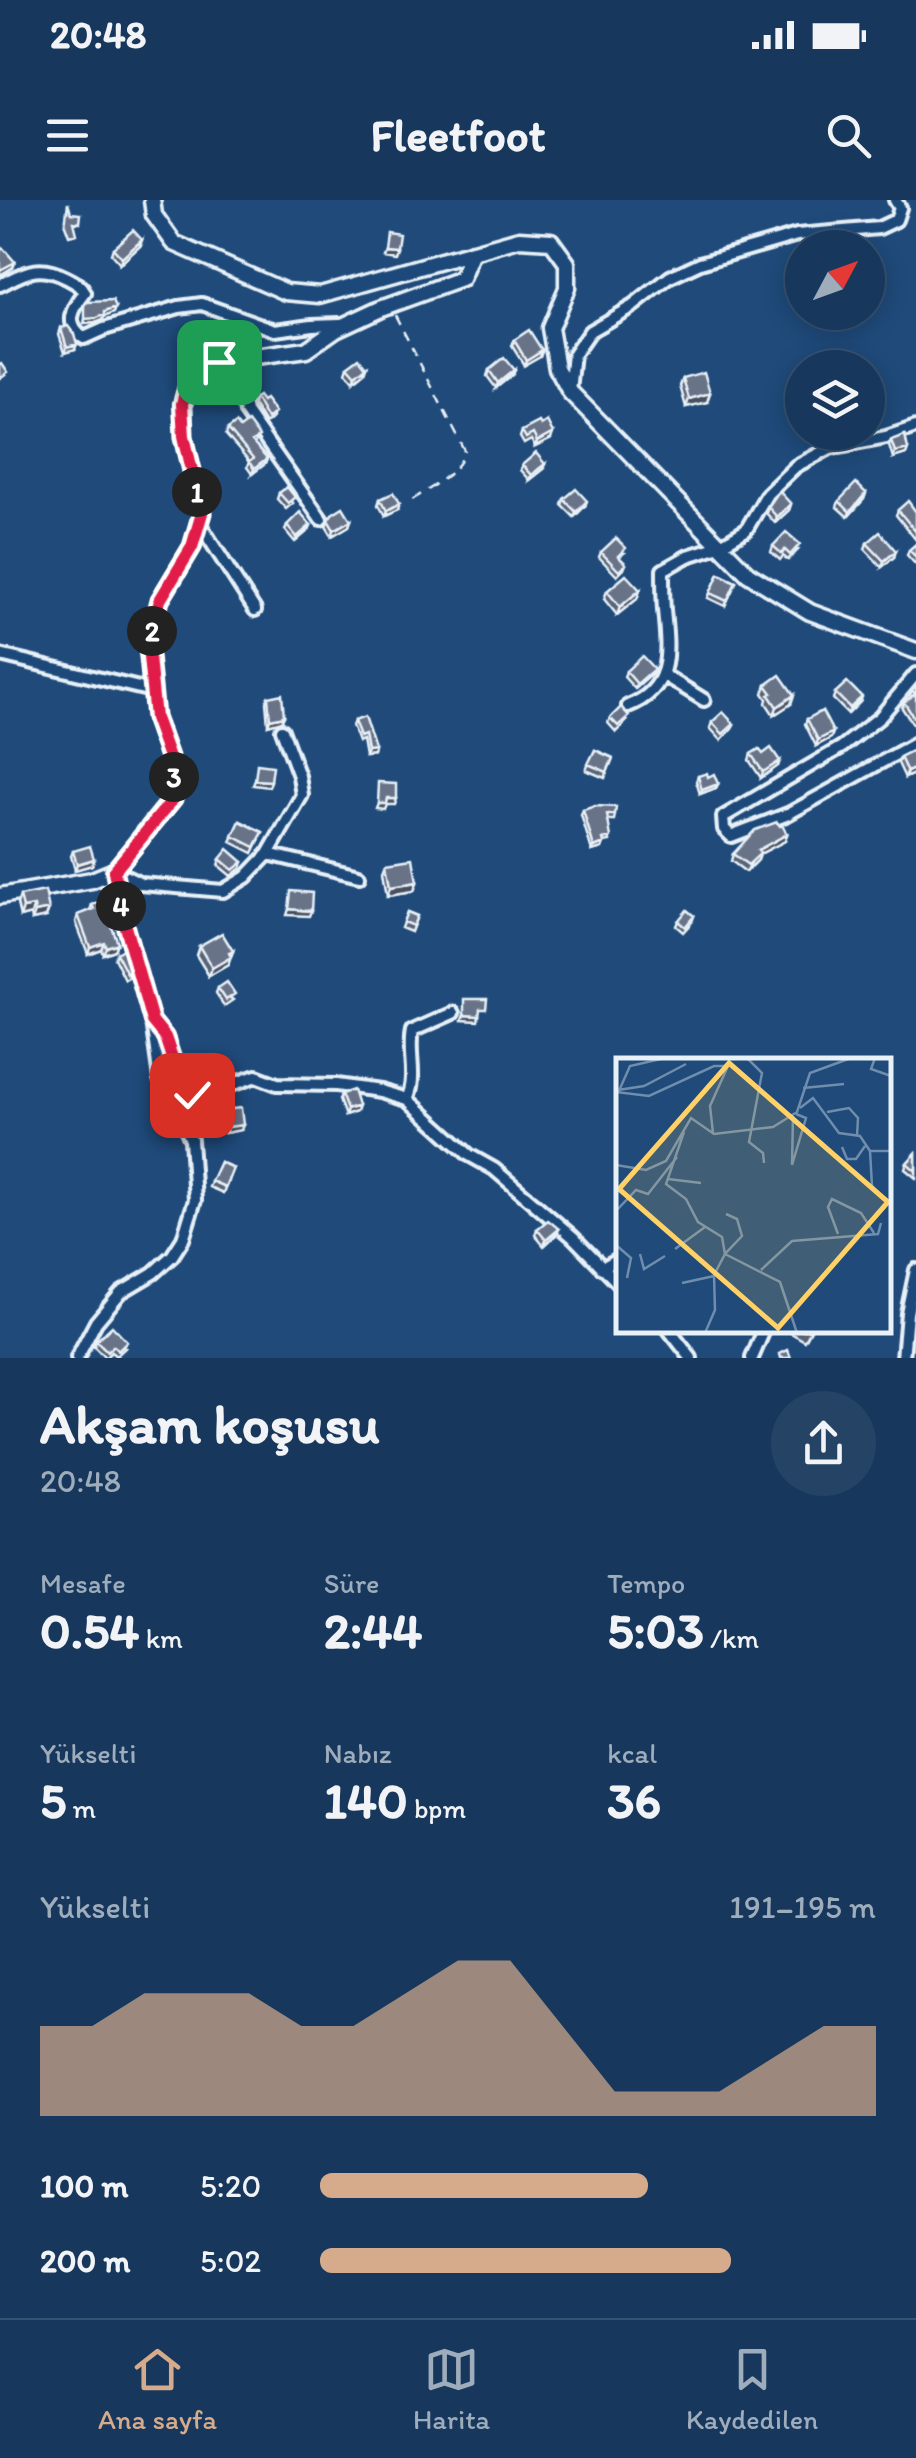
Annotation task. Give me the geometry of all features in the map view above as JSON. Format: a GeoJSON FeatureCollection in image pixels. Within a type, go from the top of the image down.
{"type":"FeatureCollection","features":[{"type":"Feature","properties":{"kind":"street"},"geometry":{"type":"LineString","coordinates":[[152,200],[154,215],[174,243],[286,292],[320,295],[519,239],[551,241],[566,264],[567,288],[550,328],[557,368],[570,392],[748,574],[810,612],[916,651]]}},
{"type":"Feature","properties":{"kind":"street"},"geometry":{"type":"LineString","coordinates":[[570,392],[574,354],[590,331],[633,306],[670,277],[700,263],[798,235],[879,228],[896,220],[900,208],[896,202]]}},
{"type":"Feature","properties":{"kind":"street"},"geometry":{"type":"LineString","coordinates":[[896,202],[916,204]]}},
{"type":"Feature","properties":{"kind":"street"},"geometry":{"type":"LineString","coordinates":[[0,896],[92,880],[114,871],[174,798],[174,771],[155,718],[148,647],[160,600],[192,547],[202,513],[184,436],[182,404],[190,376],[219,362],[306,350],[346,324],[461,279],[472,252]]}},
{"type":"Feature","properties":{"kind":"street"},"geometry":{"type":"LineString","coordinates":[[0,285],[36,269],[56,272],[81,286],[85,293],[73,307],[71,322],[74,332],[84,338],[104,328],[179,306],[202,304],[276,330],[346,324]]}},
{"type":"Feature","properties":{"kind":"street"},"geometry":{"type":"LineString","coordinates":[[219,362],[243,398],[246,412],[321,518]]}},
{"type":"Feature","properties":{"kind":"street"},"geometry":{"type":"LineString","coordinates":[[628,706],[657,687],[666,666],[663,570],[746,530],[767,494],[796,466],[830,448],[886,438],[916,427]]}},
{"type":"Feature","properties":{"kind":"street"},"geometry":{"type":"LineString","coordinates":[[199,523],[256,610]]}},
{"type":"Feature","properties":{"kind":"street"},"geometry":{"type":"LineString","coordinates":[[0,655],[152,691]]}},
{"type":"Feature","properties":{"kind":"street"},"geometry":{"type":"LineString","coordinates":[[662,674],[704,700]]}},
{"type":"Feature","properties":{"kind":"street"},"geometry":{"type":"LineString","coordinates":[[916,674],[880,718],[842,746],[723,817],[724,829],[731,836],[788,814],[916,744]]}},
{"type":"Feature","properties":{"kind":"street"},"geometry":{"type":"LineString","coordinates":[[114,871],[141,884],[223,891],[246,877],[268,854],[302,795],[282,730]]}},
{"type":"Feature","properties":{"kind":"street"},"geometry":{"type":"LineString","coordinates":[[268,854],[358,876]]}},
{"type":"Feature","properties":{"kind":"street"},"geometry":{"type":"LineString","coordinates":[[80,1356],[96,1322],[121,1292],[172,1256],[183,1239],[195,1200],[191,1140],[160,1079],[152,1021],[124,923],[114,871]]}},
{"type":"Feature","properties":{"kind":"street"},"geometry":{"type":"LineString","coordinates":[[407,1099],[414,1086],[409,1044],[412,1030],[452,1013]]}},
{"type":"Feature","properties":{"kind":"street"},"geometry":{"type":"LineString","coordinates":[[152,1021],[165,1037],[181,1084],[192,1095],[256,1076],[277,1084],[336,1085],[407,1099],[469,1155],[494,1169],[573,1237],[616,1281]]}},
{"type":"Feature","properties":{"kind":"street"},"geometry":{"type":"LineString","coordinates":[[602,1268],[616,1260]]}},
{"type":"Feature","properties":{"kind":"street"},"geometry":{"type":"LineString","coordinates":[[903,1358],[916,1270]]}},
{"type":"Feature","properties":{"kind":"street"},"geometry":{"type":"LineString","coordinates":[[671,1333],[692,1358]]}},
{"type":"Feature","properties":{"kind":"street"},"geometry":{"type":"LineString","coordinates":[[752,1358],[763,1333]]}},
{"type":"Feature","properties":{"kind":"path"},"geometry":{"type":"LineString","coordinates":[[390,305],[465,451],[462,461],[435,486],[409,502]]}},
{"type":"Feature","properties":{"kind":"building"},"geometry":{"type":"Polygon","coordinates":[[[68,203],[71,213],[81,214],[80,223],[74,222],[77,234],[69,236],[65,225],[68,203]]]}},
{"type":"Feature","properties":{"kind":"building"},"geometry":{"type":"Polygon","coordinates":[[[133,230],[142,240],[122,258],[113,248],[133,230]]]}},
{"type":"Feature","properties":{"kind":"building"},"geometry":{"type":"Polygon","coordinates":[[[387,232],[399,234],[397,248],[385,247],[387,232]]]}},
{"type":"Feature","properties":{"kind":"building"},"geometry":{"type":"Polygon","coordinates":[[[3,248],[15,262],[0,270],[0,251],[3,248]]]}},
{"type":"Feature","properties":{"kind":"building"},"geometry":{"type":"Polygon","coordinates":[[[113,301],[116,308],[97,318],[85,319],[87,302],[113,301]]]}},
{"type":"Feature","properties":{"kind":"building"},"geometry":{"type":"Polygon","coordinates":[[[68,326],[77,344],[67,347],[61,328],[68,326]]]}},
{"type":"Feature","properties":{"kind":"building"},"geometry":{"type":"Polygon","coordinates":[[[529,330],[542,350],[526,360],[514,340],[529,330]]]}},
{"type":"Feature","properties":{"kind":"building"},"geometry":{"type":"Polygon","coordinates":[[[360,357],[367,366],[356,375],[348,366],[360,357]]]}},
{"type":"Feature","properties":{"kind":"building"},"geometry":{"type":"Polygon","coordinates":[[[504,358],[514,370],[498,383],[489,370],[504,358]]]}},
{"type":"Feature","properties":{"kind":"building"},"geometry":{"type":"Polygon","coordinates":[[[0,364],[8,372],[0,378],[0,364]]]}},
{"type":"Feature","properties":{"kind":"building"},"geometry":{"type":"Polygon","coordinates":[[[704,372],[710,393],[689,399],[683,378],[704,372]]]}},
{"type":"Feature","properties":{"kind":"building"},"geometry":{"type":"Polygon","coordinates":[[[258,396],[275,412],[267,419],[255,398],[258,396]]]}},
{"type":"Feature","properties":{"kind":"building"},"geometry":{"type":"Polygon","coordinates":[[[547,421],[553,433],[537,442],[533,434],[526,438],[522,431],[547,421]]]}},
{"type":"Feature","properties":{"kind":"building"},"geometry":{"type":"Polygon","coordinates":[[[248,422],[259,437],[252,442],[267,459],[254,469],[249,462],[253,459],[228,429],[236,423],[240,428],[248,422]]]}},
{"type":"Feature","properties":{"kind":"building"},"geometry":{"type":"Polygon","coordinates":[[[905,435],[908,449],[895,452],[891,440],[905,435]]]}},
{"type":"Feature","properties":{"kind":"building"},"geometry":{"type":"Polygon","coordinates":[[[536,453],[545,464],[531,475],[522,465],[536,453]]]}},
{"type":"Feature","properties":{"kind":"building"},"geometry":{"type":"Polygon","coordinates":[[[856,483],[866,493],[850,512],[839,501],[856,483]]]}},
{"type":"Feature","properties":{"kind":"building"},"geometry":{"type":"Polygon","coordinates":[[[287,487],[295,497],[288,503],[279,493],[287,487]]]}},
{"type":"Feature","properties":{"kind":"building"},"geometry":{"type":"Polygon","coordinates":[[[576,489],[587,501],[576,512],[564,499],[576,489]]]}},
{"type":"Feature","properties":{"kind":"building"},"geometry":{"type":"Polygon","coordinates":[[[779,491],[791,504],[777,517],[768,507],[779,491]]]}},
{"type":"Feature","properties":{"kind":"building"},"geometry":{"type":"Polygon","coordinates":[[[393,493],[399,504],[386,511],[380,499],[393,493]]]}},
{"type":"Feature","properties":{"kind":"building"},"geometry":{"type":"Polygon","coordinates":[[[908,501],[916,512],[916,532],[898,510],[908,501]]]}},
{"type":"Feature","properties":{"kind":"building"},"geometry":{"type":"Polygon","coordinates":[[[343,507],[351,520],[334,530],[328,520],[343,507]]]}},
{"type":"Feature","properties":{"kind":"building"},"geometry":{"type":"Polygon","coordinates":[[[300,512],[311,525],[297,537],[287,525],[300,512]]]}},
{"type":"Feature","properties":{"kind":"building"},"geometry":{"type":"Polygon","coordinates":[[[786,532],[800,544],[790,555],[773,546],[786,532]]]}},
{"type":"Feature","properties":{"kind":"building"},"geometry":{"type":"Polygon","coordinates":[[[880,532],[896,551],[884,561],[867,543],[880,532]]]}},
{"type":"Feature","properties":{"kind":"building"},"geometry":{"type":"Polygon","coordinates":[[[616,538],[626,548],[618,556],[626,564],[619,571],[601,552],[616,538]]]}},
{"type":"Feature","properties":{"kind":"building"},"geometry":{"type":"Polygon","coordinates":[[[719,574],[736,582],[727,601],[710,593],[719,574]]]}},
{"type":"Feature","properties":{"kind":"building"},"geometry":{"type":"Polygon","coordinates":[[[626,575],[640,590],[620,607],[607,591],[626,575]]]}},
{"type":"Feature","properties":{"kind":"building"},"geometry":{"type":"Polygon","coordinates":[[[642,656],[654,669],[637,684],[626,671],[642,656]]]}},
{"type":"Feature","properties":{"kind":"building"},"geometry":{"type":"Polygon","coordinates":[[[780,675],[794,695],[777,707],[766,685],[780,675]]]}},
{"type":"Feature","properties":{"kind":"building"},"geometry":{"type":"Polygon","coordinates":[[[847,682],[862,697],[850,708],[835,693],[847,682]]]}},
{"type":"Feature","properties":{"kind":"building"},"geometry":{"type":"Polygon","coordinates":[[[916,685],[916,721],[904,702],[915,694],[912,690],[916,685]]]}},
{"type":"Feature","properties":{"kind":"building"},"geometry":{"type":"Polygon","coordinates":[[[282,694],[284,716],[270,719],[268,697],[282,694]]]}},
{"type":"Feature","properties":{"kind":"building"},"geometry":{"type":"Polygon","coordinates":[[[621,707],[629,716],[618,726],[610,718],[621,707]]]}},
{"type":"Feature","properties":{"kind":"building"},"geometry":{"type":"Polygon","coordinates":[[[822,711],[833,732],[818,740],[807,719],[822,711]]]}},
{"type":"Feature","properties":{"kind":"building"},"geometry":{"type":"Polygon","coordinates":[[[723,712],[734,724],[723,734],[712,722],[723,712]]]}},
{"type":"Feature","properties":{"kind":"building"},"geometry":{"type":"Polygon","coordinates":[[[365,717],[376,751],[368,752],[365,735],[360,737],[354,721],[365,717]]]}},
{"type":"Feature","properties":{"kind":"building"},"geometry":{"type":"Polygon","coordinates":[[[771,748],[780,761],[763,772],[751,754],[759,749],[763,754],[771,748]]]}},
{"type":"Feature","properties":{"kind":"building"},"geometry":{"type":"Polygon","coordinates":[[[916,749],[916,768],[907,772],[900,757],[916,749]]]}},
{"type":"Feature","properties":{"kind":"building"},"geometry":{"type":"Polygon","coordinates":[[[595,750],[613,758],[607,772],[588,764],[595,750]]]}},
{"type":"Feature","properties":{"kind":"building"},"geometry":{"type":"Polygon","coordinates":[[[257,764],[273,766],[271,781],[255,780],[257,764]]]}},
{"type":"Feature","properties":{"kind":"building"},"geometry":{"type":"Polygon","coordinates":[[[707,773],[708,777],[714,774],[718,784],[702,790],[698,776],[707,773]]]}},
{"type":"Feature","properties":{"kind":"building"},"geometry":{"type":"Polygon","coordinates":[[[378,783],[396,784],[396,798],[377,803],[378,783]]]}},
{"type":"Feature","properties":{"kind":"building"},"geometry":{"type":"Polygon","coordinates":[[[616,807],[615,815],[607,815],[611,837],[594,847],[583,810],[616,807]]]}},
{"type":"Feature","properties":{"kind":"building"},"geometry":{"type":"Polygon","coordinates":[[[240,821],[263,832],[255,847],[233,836],[240,821]]]}},
{"type":"Feature","properties":{"kind":"building"},"geometry":{"type":"Polygon","coordinates":[[[777,822],[787,834],[758,850],[761,853],[748,865],[733,854],[755,830],[777,822]]]}},
{"type":"Feature","properties":{"kind":"building"},"geometry":{"type":"Polygon","coordinates":[[[90,846],[94,859],[77,864],[73,851],[90,846]]]}},
{"type":"Feature","properties":{"kind":"building"},"geometry":{"type":"Polygon","coordinates":[[[228,849],[243,862],[233,870],[220,859],[228,849]]]}},
{"type":"Feature","properties":{"kind":"building"},"geometry":{"type":"Polygon","coordinates":[[[413,858],[417,882],[391,886],[387,862],[413,858]]]}},
{"type":"Feature","properties":{"kind":"building"},"geometry":{"type":"Polygon","coordinates":[[[45,891],[49,909],[35,912],[34,906],[23,908],[20,896],[45,891]]]}},
{"type":"Feature","properties":{"kind":"building"},"geometry":{"type":"Polygon","coordinates":[[[291,891],[312,893],[311,911],[289,909],[291,891]]]}},
{"type":"Feature","properties":{"kind":"building"},"geometry":{"type":"Polygon","coordinates":[[[100,902],[117,943],[90,947],[78,915],[100,902]]]}},
{"type":"Feature","properties":{"kind":"building"},"geometry":{"type":"Polygon","coordinates":[[[687,910],[694,916],[685,927],[678,921],[687,910]]]}},
{"type":"Feature","properties":{"kind":"building"},"geometry":{"type":"Polygon","coordinates":[[[407,912],[417,916],[413,926],[403,922],[407,912]]]}},
{"type":"Feature","properties":{"kind":"building"},"geometry":{"type":"Polygon","coordinates":[[[222,933],[233,951],[229,953],[231,957],[212,968],[199,946],[222,933]]]}},
{"type":"Feature","properties":{"kind":"building"},"geometry":{"type":"Polygon","coordinates":[[[123,949],[132,971],[127,974],[116,953],[123,949]]]}},
{"type":"Feature","properties":{"kind":"building"},"geometry":{"type":"Polygon","coordinates":[[[227,982],[235,994],[226,1000],[218,988],[227,982]]]}},
{"type":"Feature","properties":{"kind":"building"},"geometry":{"type":"Polygon","coordinates":[[[464,999],[487,999],[486,1009],[480,1009],[479,1016],[464,1015],[464,999]]]}},
{"type":"Feature","properties":{"kind":"building"},"geometry":{"type":"Polygon","coordinates":[[[353,1090],[358,1106],[347,1110],[341,1094],[353,1090]]]}},
{"type":"Feature","properties":{"kind":"building"},"geometry":{"type":"Polygon","coordinates":[[[241,1108],[243,1125],[227,1127],[224,1110],[241,1108]]]}},
{"type":"Feature","properties":{"kind":"building"},"geometry":{"type":"Polygon","coordinates":[[[916,1153],[916,1171],[907,1163],[916,1153]]]}},
{"type":"Feature","properties":{"kind":"building"},"geometry":{"type":"Polygon","coordinates":[[[220,1162],[233,1168],[225,1187],[211,1181],[220,1162]]]}},
{"type":"Feature","properties":{"kind":"building"},"geometry":{"type":"Polygon","coordinates":[[[548,1220],[559,1229],[546,1240],[537,1229],[548,1220]]]}},
{"type":"Feature","properties":{"kind":"building"},"geometry":{"type":"Polygon","coordinates":[[[112,1326],[127,1342],[118,1351],[113,1346],[107,1352],[96,1341],[112,1326]]]}},
{"type":"Feature","properties":{"kind":"route"},"geometry":{"type":"LineString","coordinates":[[192,1095],[181,1084],[165,1037],[152,1021],[124,923],[114,871],[174,798],[174,771],[155,718],[148,647],[160,600],[192,547],[202,513],[184,436],[182,404],[190,376],[219,362]]}}]}
